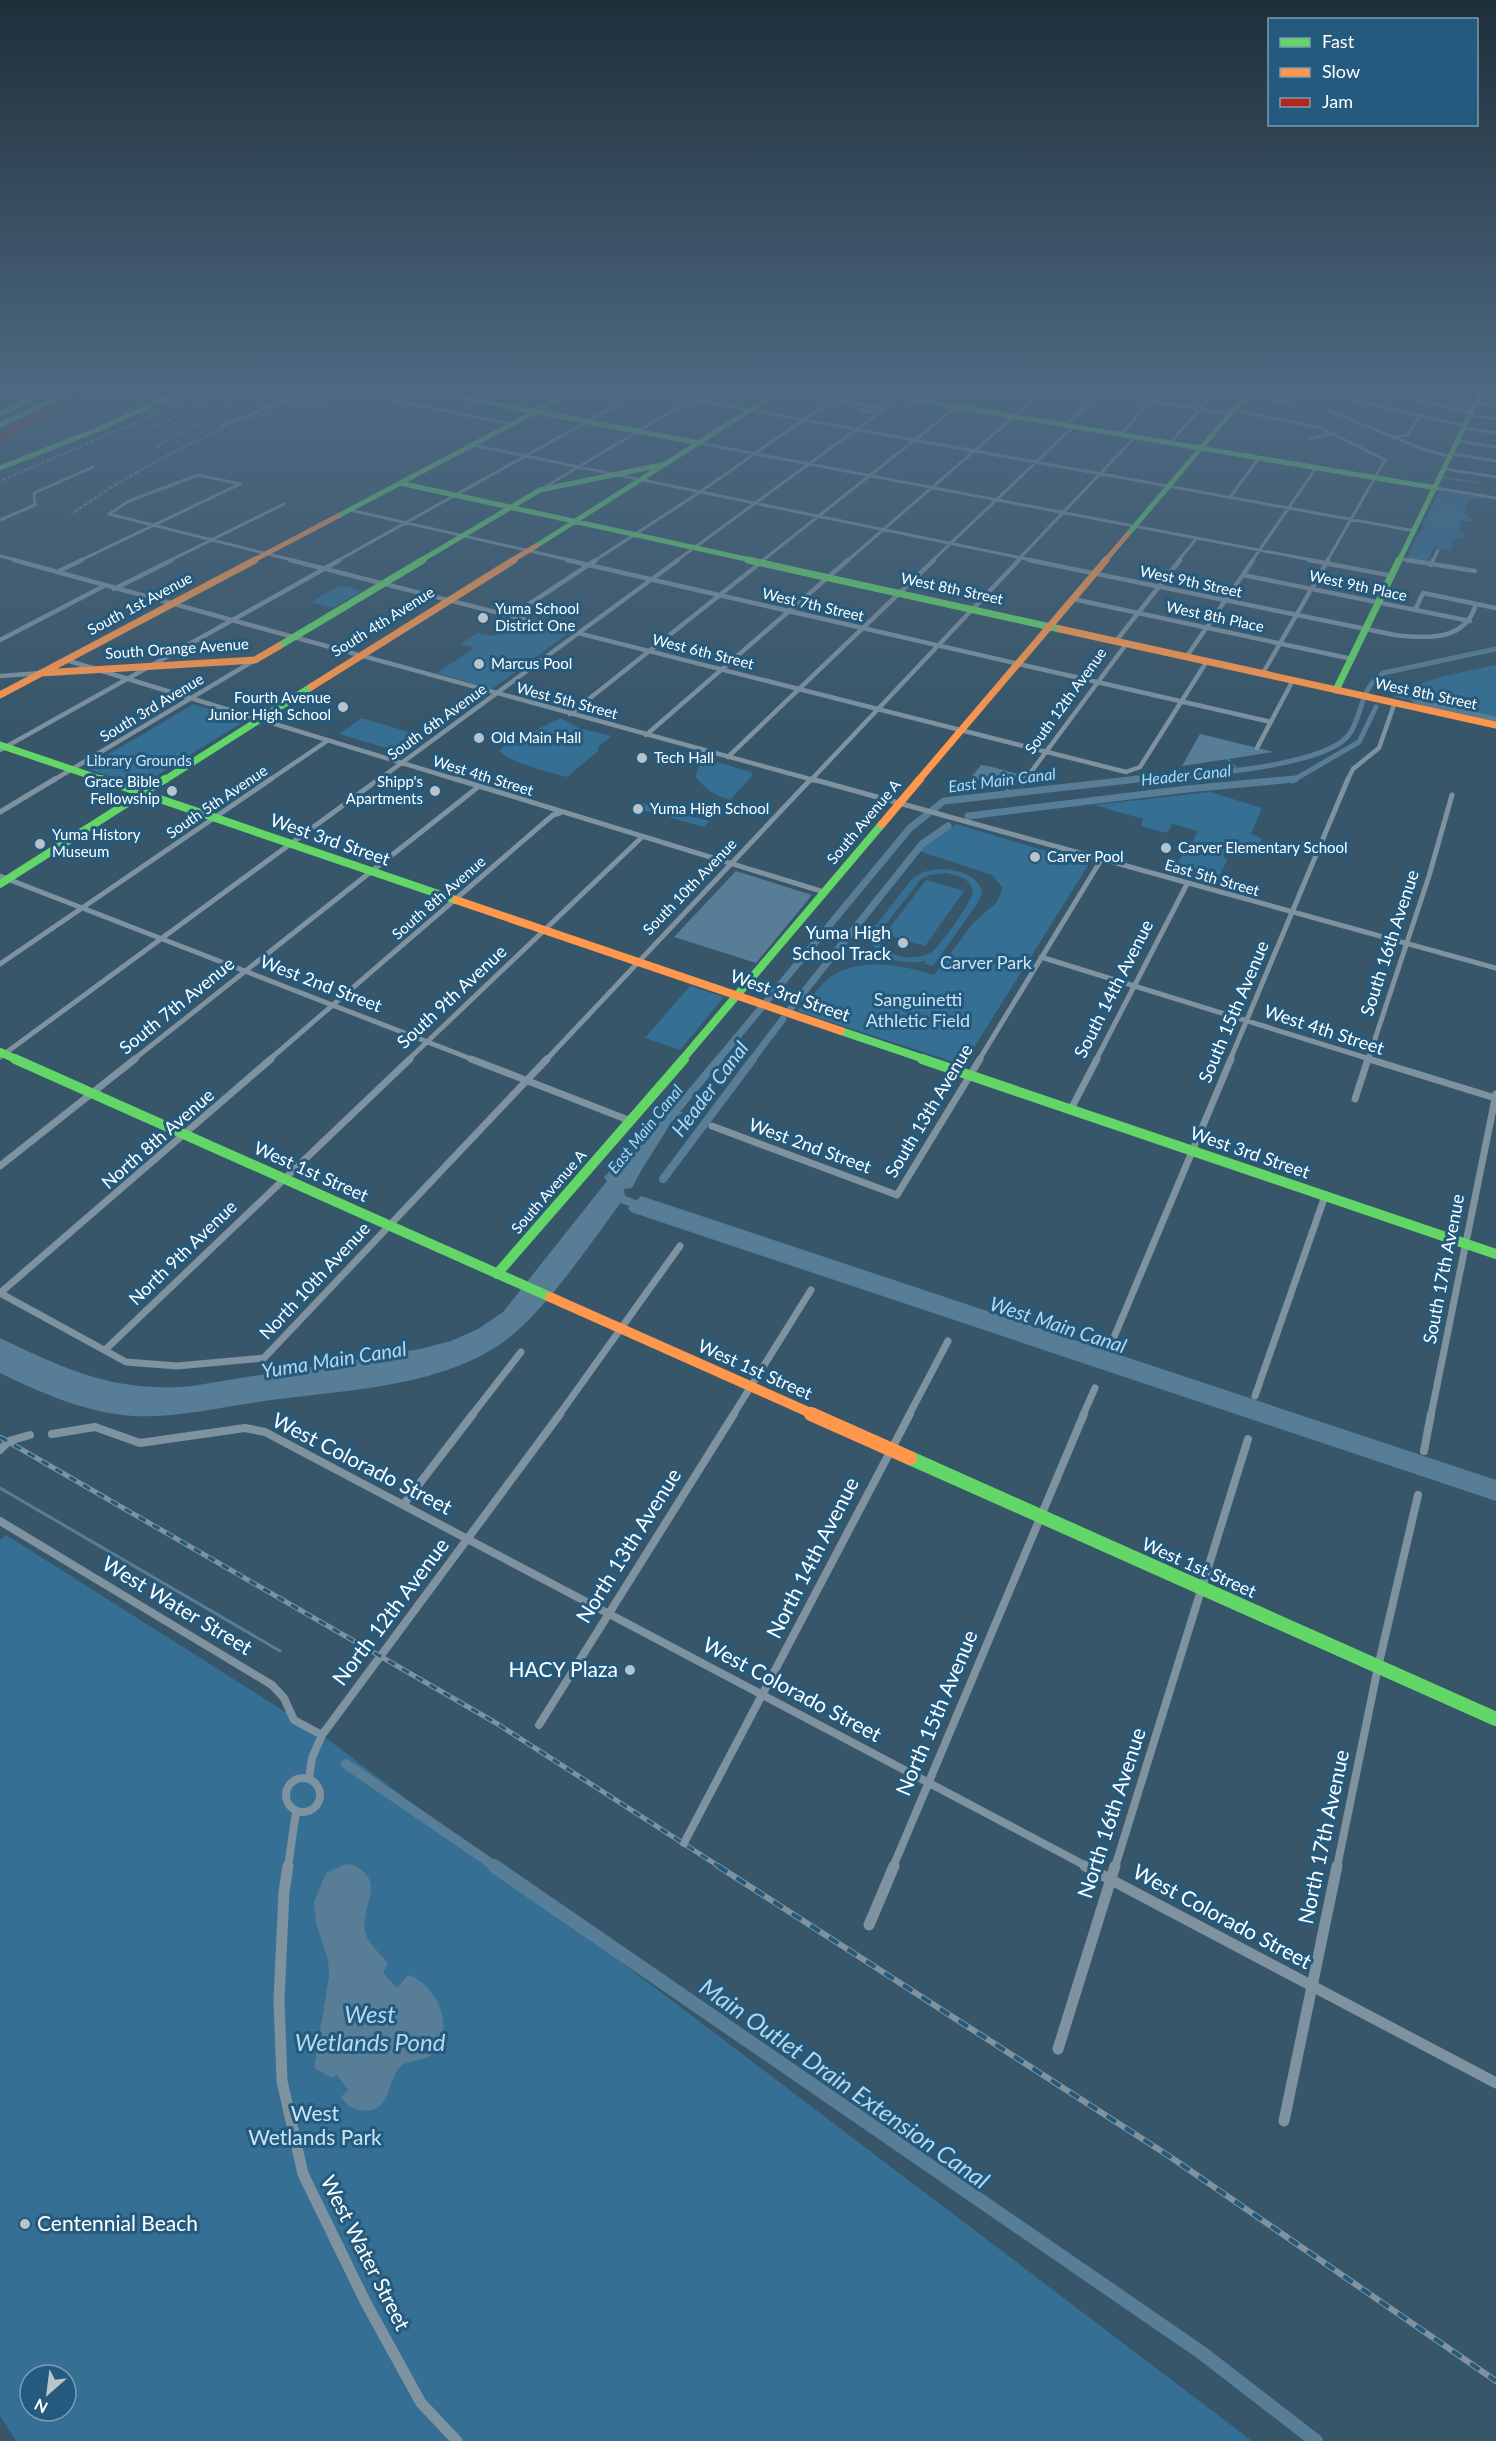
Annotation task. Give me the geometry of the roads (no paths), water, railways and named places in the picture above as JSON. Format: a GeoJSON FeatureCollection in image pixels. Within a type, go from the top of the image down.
{"type":"FeatureCollection","features":[{"type":"Feature","properties":{"kind":"main road","name":"South 1st Avenue"},"geometry":{"type":"LineString","coordinates":[[0,695],[365,502]]}},
{"type":"Feature","properties":{"kind":"main road","name":"West 8th Street"},"geometry":{"type":"LineString","coordinates":[[488,502],[1496,724]]}},
{"type":"Feature","properties":{"kind":"main road","name":"South Orange Avenue"},"geometry":{"type":"LineString","coordinates":[[41,673],[255,660],[520,502]]}},
{"type":"Feature","properties":{"kind":"main road","name":"South 4th Avenue"},"geometry":{"type":"LineString","coordinates":[[3,880],[524,550],[605,502]]}},
{"type":"Feature","properties":{"kind":"main road","name":"South Avenue A"},"geometry":{"type":"LineString","coordinates":[[497,1274],[632,1121],[736,995],[1156,502]]}},
{"type":"Feature","properties":{"kind":"main road"},"geometry":{"type":"LineString","coordinates":[[1336,690],[1429,502]]}},
{"type":"Feature","properties":{"kind":"main road","name":"West 3rd Street"},"geometry":{"type":"LineString","coordinates":[[4,744],[142,794],[1496,1254]]}},
{"type":"Feature","properties":{"kind":"main road","name":"West 1st Street"},"geometry":{"type":"LineString","coordinates":[[2,1054],[1496,1719]]}},
{"type":"Feature","properties":{"kind":"street"},"geometry":{"type":"LineString","coordinates":[[0,520],[35,505],[35,502]]}},
{"type":"Feature","properties":{"kind":"street","name":"West 6th Street"},"geometry":{"type":"LineString","coordinates":[[128,502],[109,514],[1126,772],[1135,771],[1182,702]]}},
{"type":"Feature","properties":{"kind":"street","name":"West 6th Street"},"geometry":{"type":"LineString","coordinates":[[153,526],[203,502]]}},
{"type":"Feature","properties":{"kind":"street"},"geometry":{"type":"LineString","coordinates":[[4,744],[126,680],[443,502]]}},
{"type":"Feature","properties":{"kind":"street"},"geometry":{"type":"LineString","coordinates":[[510,616],[684,502]]}},
{"type":"Feature","properties":{"kind":"street","name":"West 9th Street"},"geometry":{"type":"LineString","coordinates":[[750,502],[1366,630],[1412,637],[1459,630],[1470,621]]}},
{"type":"Feature","properties":{"kind":"street"},"geometry":{"type":"LineString","coordinates":[[570,714],[836,502]]}},
{"type":"Feature","properties":{"kind":"street"},"geometry":{"type":"LineString","coordinates":[[646,735],[916,502]]}},
{"type":"Feature","properties":{"kind":"street"},"geometry":{"type":"LineString","coordinates":[[728,757],[995,502]]}},
{"type":"Feature","properties":{"kind":"street"},"geometry":{"type":"LineString","coordinates":[[1007,502],[1393,576]]}},
{"type":"Feature","properties":{"kind":"street","name":"South 10th Avenue"},"geometry":{"type":"LineString","coordinates":[[388,1225],[1074,502]]}},
{"type":"Feature","properties":{"kind":"street"},"geometry":{"type":"LineString","coordinates":[[1256,502],[1415,531]]}},
{"type":"Feature","properties":{"kind":"street"},"geometry":{"type":"LineString","coordinates":[[1187,656],[1293,502]]}},
{"type":"Feature","properties":{"kind":"street"},"geometry":{"type":"LineString","coordinates":[[1263,673],[1361,502]]}},
{"type":"Feature","properties":{"kind":"street","name":"South 6th Avenue"},"geometry":{"type":"LineString","coordinates":[[2,1054],[756,503]]}},
{"type":"Feature","properties":{"kind":"street"},"geometry":{"type":"LineString","coordinates":[[114,588],[284,504]]}},
{"type":"Feature","properties":{"kind":"street","name":"West 7th Street"},"geometry":{"type":"LineString","coordinates":[[350,510],[1271,722]]}},
{"type":"Feature","properties":{"kind":"street"},"geometry":{"type":"LineString","coordinates":[[57,572],[153,526]]}},
{"type":"Feature","properties":{"kind":"street","name":"South 12th Avenue"},"geometry":{"type":"LineString","coordinates":[[1028,776],[1096,683],[1139,613],[1196,539]]}},
{"type":"Feature","properties":{"kind":"street"},"geometry":{"type":"LineString","coordinates":[[1431,565],[1438,550]]}},
{"type":"Feature","properties":{"kind":"street"},"geometry":{"type":"LineString","coordinates":[[0,556],[172,604]]}},
{"type":"Feature","properties":{"kind":"street"},"geometry":{"type":"LineString","coordinates":[[1401,559],[1475,571]]}},
{"type":"Feature","properties":{"kind":"street","name":"West 9th Place"},"geometry":{"type":"LineString","coordinates":[[1243,575],[1470,621]]}},
{"type":"Feature","properties":{"kind":"street"},"geometry":{"type":"LineString","coordinates":[[0,640],[104,586]]}},
{"type":"Feature","properties":{"kind":"street"},"geometry":{"type":"LineString","coordinates":[[1415,610],[1423,593],[1496,608]]}},
{"type":"Feature","properties":{"kind":"street","name":"West 8th Place"},"geometry":{"type":"LineString","coordinates":[[1072,599],[1352,659]]}},
{"type":"Feature","properties":{"kind":"street","name":"West 5th Street"},"geometry":{"type":"LineString","coordinates":[[172,604],[921,811]]}},
{"type":"Feature","properties":{"kind":"street"},"geometry":{"type":"LineString","coordinates":[[1470,621],[1476,604]]}},
{"type":"Feature","properties":{"kind":"street","name":"West 4th Street"},"geometry":{"type":"LineString","coordinates":[[66,660],[824,892]]}},
{"type":"Feature","properties":{"kind":"street","name":"South 3rd Avenue"},"geometry":{"type":"LineString","coordinates":[[0,812],[255,660]]}},
{"type":"Feature","properties":{"kind":"street"},"geometry":{"type":"LineString","coordinates":[[1182,702],[1207,661]]}},
{"type":"Feature","properties":{"kind":"street","name":"South Orange Avenue"},"geometry":{"type":"LineString","coordinates":[[0,676],[41,673]]}},
{"type":"Feature","properties":{"kind":"street"},"geometry":{"type":"LineString","coordinates":[[1257,748],[1293,680]]}},
{"type":"Feature","properties":{"kind":"street","name":"South 15th Avenue"},"geometry":{"type":"LineString","coordinates":[[1112,1342],[1349,776],[1353,769],[1379,748],[1395,702]]}},
{"type":"Feature","properties":{"kind":"street","name":"South 5th Avenue"},"geometry":{"type":"LineString","coordinates":[[0,964],[327,741]]}},
{"type":"Feature","properties":{"kind":"street","name":"South 7th Avenue"},"geometry":{"type":"LineString","coordinates":[[0,1166],[478,787]]}},
{"type":"Feature","properties":{"kind":"street","name":"South 16th Avenue"},"geometry":{"type":"LineString","coordinates":[[1355,1099],[1429,876],[1452,795]]}},
{"type":"Feature","properties":{"kind":"street","name":"East 5th Street"},"geometry":{"type":"LineString","coordinates":[[921,811],[1496,968]]}},
{"type":"Feature","properties":{"kind":"street","name":"South 8th Avenue"},"geometry":{"type":"LineString","coordinates":[[333,1005],[553,815],[561,813]]}},
{"type":"Feature","properties":{"kind":"street","name":"South 9th Avenue"},"geometry":{"type":"LineString","coordinates":[[283,1178],[642,837]]}},
{"type":"Feature","properties":{"kind":"street","name":"South 13th Avenue"},"geometry":{"type":"LineString","coordinates":[[897,1195],[971,1075],[971,1069],[1101,860]]}},
{"type":"Feature","properties":{"kind":"street","name":"West 2nd Street"},"geometry":{"type":"LineString","coordinates":[[3,880],[83,908],[632,1121]]}},
{"type":"Feature","properties":{"kind":"street","name":"South 14th Avenue"},"geometry":{"type":"LineString","coordinates":[[1071,1109],[1187,884]]}},
{"type":"Feature","properties":{"kind":"street","name":"West 4th Street"},"geometry":{"type":"LineString","coordinates":[[1041,957],[1368,1060],[1496,1096]]}},
{"type":"Feature","properties":{"kind":"street","name":"North 8th Avenue"},"geometry":{"type":"LineString","coordinates":[[0,1293],[333,1005]]}},
{"type":"Feature","properties":{"kind":"street","name":"South 17th Avenue"},"geometry":{"type":"LineString","coordinates":[[1424,1450],[1496,1096]]}},
{"type":"Feature","properties":{"kind":"street","name":"West 2nd Street"},"geometry":{"type":"LineString","coordinates":[[712,1126],[897,1195]]}},
{"type":"Feature","properties":{"kind":"street","name":"North 9th Avenue"},"geometry":{"type":"LineString","coordinates":[[105,1350],[283,1178]]}},
{"type":"Feature","properties":{"kind":"street"},"geometry":{"type":"LineString","coordinates":[[1255,1396],[1325,1196]]}},
{"type":"Feature","properties":{"kind":"street","name":"North 10th Avenue"},"geometry":{"type":"LineString","coordinates":[[105,1350],[126,1362],[148,1367],[182,1367],[264,1358],[388,1225]]}},
{"type":"Feature","properties":{"kind":"street"},"geometry":{"type":"LineString","coordinates":[[623,1329],[680,1246]]}},
{"type":"Feature","properties":{"kind":"street","name":"North 13th Avenue"},"geometry":{"type":"LineString","coordinates":[[539,1725],[811,1290]]}},
{"type":"Feature","properties":{"kind":"street"},"geometry":{"type":"LineString","coordinates":[[0,1293],[105,1350]]}},
{"type":"Feature","properties":{"kind":"street","name":"North 12th Avenue"},"geometry":{"type":"LineString","coordinates":[[309,1778],[312,1758],[322,1735],[623,1329]]}},
{"type":"Feature","properties":{"kind":"street"},"geometry":{"type":"LineString","coordinates":[[890,1449],[948,1341]]}},
{"type":"Feature","properties":{"kind":"street"},"geometry":{"type":"LineString","coordinates":[[403,1505],[521,1352]]}},
{"type":"Feature","properties":{"kind":"street"},"geometry":{"type":"LineString","coordinates":[[1041,1516],[1095,1388]]}},
{"type":"Feature","properties":{"kind":"street","name":"West Colorado Street"},"geometry":{"type":"LineString","coordinates":[[52,1434],[77,1427],[107,1429],[123,1439],[140,1443],[245,1428],[265,1432],[1496,2083]]}},
{"type":"Feature","properties":{"kind":"street"},"geometry":{"type":"LineString","coordinates":[[0,1450],[9,1442],[30,1435]]}},
{"type":"Feature","properties":{"kind":"street"},"geometry":{"type":"LineString","coordinates":[[1203,1588],[1248,1439]]}},
{"type":"Feature","properties":{"kind":"street","name":"North 14th Avenue"},"geometry":{"type":"LineString","coordinates":[[684,1843],[890,1449]]}},
{"type":"Feature","properties":{"kind":"street"},"geometry":{"type":"LineString","coordinates":[[1378,1666],[1418,1495]]}},
{"type":"Feature","properties":{"kind":"street","name":"North 15th Avenue"},"geometry":{"type":"LineString","coordinates":[[868,1925],[1041,1516]]}},
{"type":"Feature","properties":{"kind":"street","name":"West Water Street"},"geometry":{"type":"LineString","coordinates":[[0,1521],[272,1685],[284,1698],[294,1720],[322,1735]]}},
{"type":"Feature","properties":{"kind":"street","name":"North 16th Avenue"},"geometry":{"type":"LineString","coordinates":[[1058,2049],[1203,1588]]}},
{"type":"Feature","properties":{"kind":"street","name":"North 17th Avenue"},"geometry":{"type":"LineString","coordinates":[[1284,2121],[1378,1666]]}},
{"type":"Feature","properties":{"kind":"street"},"geometry":{"type":"LineString","coordinates":[[309,1778],[320,1788],[318,1799],[311,1808],[296,1812],[288,1806],[287,1795],[298,1781],[309,1778]]}},
{"type":"Feature","properties":{"kind":"street","name":"West Water Street"},"geometry":{"type":"LineString","coordinates":[[296,1812],[284,1892],[279,2000],[282,2081],[303,2174],[366,2303],[421,2403],[457,2441]]}},
{"type":"Feature","properties":{"kind":"water"},"geometry":{"type":"Polygon","coordinates":[[[1200,734],[1274,752],[1182,766],[1200,734]]]}},
{"type":"Feature","properties":{"kind":"water"},"geometry":{"type":"Polygon","coordinates":[[[981,765],[988,766],[1040,780],[964,786],[981,765]]]}},
{"type":"Feature","properties":{"kind":"water"},"geometry":{"type":"Polygon","coordinates":[[[736,871],[812,895],[756,963],[674,937],[736,871]]]}},
{"type":"Feature","properties":{"kind":"water"},"geometry":{"type":"Polygon","coordinates":[[[670,1108],[683,1113],[673,1118],[632,1188],[624,1189],[625,1197],[565,1278],[514,1334],[471,1361],[443,1371],[383,1386],[182,1414],[149,1416],[99,1411],[48,1395],[0,1373],[0,1338],[47,1360],[92,1377],[139,1386],[164,1387],[192,1386],[420,1349],[451,1341],[478,1329],[503,1312],[607,1181],[604,1177],[657,1124],[670,1117],[670,1108]]]}},
{"type":"Feature","properties":{"kind":"water"},"geometry":{"type":"Polygon","coordinates":[[[641,1196],[1496,1480],[1496,1501],[631,1212],[628,1208],[641,1196]]]}},
{"type":"Feature","properties":{"kind":"water","name":"West Wetlands Pond"},"geometry":{"type":"Polygon","coordinates":[[[351,1864],[362,1870],[369,1878],[371,1886],[365,1932],[372,1945],[388,1963],[383,1973],[397,1988],[408,1975],[418,1980],[435,1997],[443,2020],[443,2032],[432,2054],[399,2068],[383,2103],[369,2110],[359,2110],[349,2106],[341,2097],[348,2090],[337,2075],[332,2078],[314,2068],[329,1977],[328,1960],[316,1923],[314,1902],[326,1873],[351,1864]]]}},
{"type":"Feature","properties":{"kind":"waterway","name":"East Main Canal"},"geometry":{"type":"LineString","coordinates":[[1123,781],[1242,770],[1307,757],[1331,748],[1348,736],[1355,725],[1367,692],[1373,682],[1383,673],[1496,649]]}},
{"type":"Feature","properties":{"kind":"waterway"},"geometry":{"type":"LineString","coordinates":[[1415,701],[1496,719]]}},
{"type":"Feature","properties":{"kind":"waterway","name":"Header Canal"},"geometry":{"type":"LineString","coordinates":[[1292,781],[1359,742],[1376,707]]}},
{"type":"Feature","properties":{"kind":"waterway"},"geometry":{"type":"LineString","coordinates":[[1228,759],[1237,769]]}},
{"type":"Feature","properties":{"kind":"waterway","name":"East Main Canal"},"geometry":{"type":"LineString","coordinates":[[718,1060],[910,828],[944,801],[1138,779]]}},
{"type":"Feature","properties":{"kind":"waterway","name":"Header Canal"},"geometry":{"type":"LineString","coordinates":[[968,816],[1187,789],[1295,779]]}},
{"type":"Feature","properties":{"kind":"waterway"},"geometry":{"type":"LineString","coordinates":[[1003,783],[1009,792]]}},
{"type":"Feature","properties":{"kind":"waterway","name":"Header Canal"},"geometry":{"type":"LineString","coordinates":[[791,1008],[922,844],[948,826]]}},
{"type":"Feature","properties":{"kind":"waterway","name":"Header Canal"},"geometry":{"type":"LineString","coordinates":[[752,1060],[783,1019]]}},
{"type":"Feature","properties":{"kind":"waterway","name":"East Main Canal"},"geometry":{"type":"LineString","coordinates":[[669,1119],[719,1059]]}},
{"type":"Feature","properties":{"kind":"waterway","name":"Header Canal"},"geometry":{"type":"LineString","coordinates":[[663,1179],[753,1059]]}},
{"type":"Feature","properties":{"kind":"waterway","name":"West Main Canal"},"geometry":{"type":"LineString","coordinates":[[613,1196],[641,1206]]}},
{"type":"Feature","properties":{"kind":"waterway","name":"Main Outlet Drain Extension Canal"},"geometry":{"type":"LineString","coordinates":[[0,1488],[280,1651]]}},
{"type":"Feature","properties":{"kind":"waterway","name":"Main Outlet Drain Extension Canal"},"geometry":{"type":"LineString","coordinates":[[346,1764],[496,1867]]}},
{"type":"Feature","properties":{"kind":"waterway","name":"Main Outlet Drain Extension Canal"},"geometry":{"type":"LineString","coordinates":[[494,1866],[1202,2353],[1316,2441]]}},
{"type":"Feature","properties":{"kind":"railway"},"geometry":{"type":"LineString","coordinates":[[72,514],[89,502]]}},
{"type":"Feature","properties":{"kind":"railway"},"geometry":{"type":"LineString","coordinates":[[0,1437],[496,1723],[720,1867]]}},
{"type":"Feature","properties":{"kind":"railway"},"geometry":{"type":"LineString","coordinates":[[718,1866],[1169,2156],[1496,2381]]}},
{"type":"Feature","properties":{"kind":"place","name":"Yuma School District One"},"geometry":{"type":"Point","coordinates":[483,618]}},
{"type":"Feature","properties":{"kind":"place","name":"Marcus Pool"},"geometry":{"type":"Point","coordinates":[479,664]}},
{"type":"Feature","properties":{"kind":"place","name":"Fourth Avenue Junior High School"},"geometry":{"type":"Point","coordinates":[343,707]}},
{"type":"Feature","properties":{"kind":"place","name":"Old Main Hall"},"geometry":{"type":"Point","coordinates":[479,738]}},
{"type":"Feature","properties":{"kind":"place","name":"Tech Hall"},"geometry":{"type":"Point","coordinates":[642,758]}},
{"type":"Feature","properties":{"kind":"place","name":"Grace Bible Fellowship"},"geometry":{"type":"Point","coordinates":[172,791]}},
{"type":"Feature","properties":{"kind":"place","name":"Shipp's Apartments"},"geometry":{"type":"Point","coordinates":[435,791]}},
{"type":"Feature","properties":{"kind":"place","name":"Yuma High School"},"geometry":{"type":"Point","coordinates":[638,809]}},
{"type":"Feature","properties":{"kind":"place","name":"Yuma History Museum"},"geometry":{"type":"Point","coordinates":[40,844]}},
{"type":"Feature","properties":{"kind":"place","name":"Carver Elementary School"},"geometry":{"type":"Point","coordinates":[1166,848]}},
{"type":"Feature","properties":{"kind":"place","name":"Carver Pool"},"geometry":{"type":"Point","coordinates":[1035,857]}},
{"type":"Feature","properties":{"kind":"place","name":"Yuma High School Track"},"geometry":{"type":"Point","coordinates":[903,943]}},
{"type":"Feature","properties":{"kind":"place","name":"HACY Plaza"},"geometry":{"type":"Point","coordinates":[630,1670]}},
{"type":"Feature","properties":{"kind":"place","name":"Centennial Beach"},"geometry":{"type":"Point","coordinates":[25,2224]}},
{"type":"Feature","properties":{"kind":"park label","name":"Library Grounds"},"geometry":{"type":"Point","coordinates":[139,761]}},
{"type":"Feature","properties":{"kind":"park label","name":"Carver Park"},"geometry":{"type":"Point","coordinates":[986,963]}},
{"type":"Feature","properties":{"kind":"park label","name":"Sanguinetti Athletic Field"},"geometry":{"type":"Point","coordinates":[918,1010]}},
{"type":"Feature","properties":{"kind":"park label","name":"West Wetlands Park"},"geometry":{"type":"Point","coordinates":[315,2126]}},
{"type":"Feature","properties":{"kind":"water label","name":"Yuma Main Canal"},"geometry":{"type":"Point","coordinates":[334,1360]}}]}
